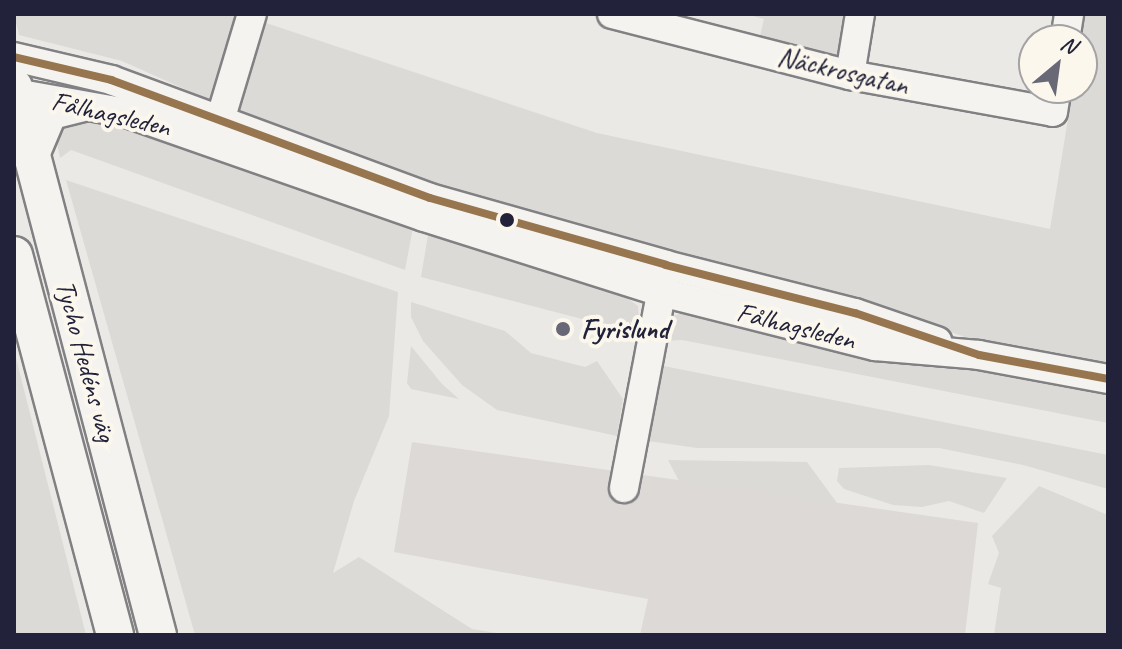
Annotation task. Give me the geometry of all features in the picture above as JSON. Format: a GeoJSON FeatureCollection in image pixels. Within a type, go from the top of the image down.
{"type":"FeatureCollection","features":[{"type":"Feature","properties":{"kind":"main road","name":"Tycho Hedéns väg"},"geometry":{"type":"LineString","coordinates":[[14,91],[158,635]]}},
{"type":"Feature","properties":{"kind":"main road","name":"Tycho Hedéns väg"},"geometry":{"type":"LineString","coordinates":[[14,255],[115,635]]}},
{"type":"Feature","properties":{"kind":"street"},"geometry":{"type":"LineString","coordinates":[[216,132],[252,14]]}},
{"type":"Feature","properties":{"kind":"street","name":"Näckrosgatan"},"geometry":{"type":"LineString","coordinates":[[612,14],[664,20],[850,75],[1053,112],[1054,104]]}},
{"type":"Feature","properties":{"kind":"street"},"geometry":{"type":"LineString","coordinates":[[850,75],[860,14]]}},
{"type":"Feature","properties":{"kind":"street","name":"Fålhagsleden"},"geometry":{"type":"LineString","coordinates":[[14,57],[111,80],[216,132]]}},
{"type":"Feature","properties":{"kind":"street","name":"Fålhagsleden"},"geometry":{"type":"LineString","coordinates":[[14,91],[216,132],[430,198],[664,279],[855,313],[979,355],[1108,379]]}},
{"type":"Feature","properties":{"kind":"street"},"geometry":{"type":"LineString","coordinates":[[33,160],[52,115],[89,106]]}},
{"type":"Feature","properties":{"kind":"street"},"geometry":{"type":"LineString","coordinates":[[624,488],[664,279]]}},
{"type":"Feature","properties":{"kind":"shaded area"},"geometry":{"type":"Polygon","coordinates":[[[14,14],[239,14],[597,133],[1050,229],[1070,104],[1098,104],[1098,24],[1083,24],[1085,14],[1108,14],[1108,365],[983,343],[859,301],[669,253],[434,186],[267,126],[122,61],[19,35],[14,14]]]}},
{"type":"Feature","properties":{"kind":"shaded area"},"geometry":{"type":"Polygon","coordinates":[[[745,14],[855,14],[847,63],[759,40],[764,19],[745,14]]]}},
{"type":"Feature","properties":{"kind":"shaded area"},"geometry":{"type":"Polygon","coordinates":[[[73,114],[140,129],[414,222],[405,270],[71,150],[60,158],[56,139],[58,127],[73,114]]]}},
{"type":"Feature","properties":{"kind":"shaded area"},"geometry":{"type":"Polygon","coordinates":[[[66,180],[398,292],[389,416],[354,501],[333,573],[359,557],[472,629],[509,635],[195,635],[66,180]]]}},
{"type":"Feature","properties":{"kind":"shaded area"},"geometry":{"type":"Polygon","coordinates":[[[428,235],[626,297],[638,306],[640,334],[421,277],[428,235]]]}},
{"type":"Feature","properties":{"kind":"shaded area"},"geometry":{"type":"Polygon","coordinates":[[[411,302],[505,331],[531,353],[585,367],[597,361],[623,399],[617,436],[497,410],[462,385],[423,341],[411,317],[411,302]]]}},
{"type":"Feature","properties":{"kind":"shaded area"},"geometry":{"type":"Polygon","coordinates":[[[693,310],[1108,396],[1108,423],[682,340],[665,341],[669,317],[693,310]]]}},
{"type":"Feature","properties":{"kind":"shaded area"},"geometry":{"type":"Polygon","coordinates":[[[411,346],[442,384],[459,399],[411,389],[407,383],[411,346]]]}},
{"type":"Feature","properties":{"kind":"shaded area"},"geometry":{"type":"Polygon","coordinates":[[[14,350],[86,635],[14,635],[14,350]]]}},
{"type":"Feature","properties":{"kind":"shaded area"},"geometry":{"type":"Polygon","coordinates":[[[659,365],[1108,455],[1108,489],[1023,465],[939,448],[697,448],[648,441],[650,405],[659,365]]]}},
{"type":"Feature","properties":{"kind":"shaded area"},"geometry":{"type":"Polygon","coordinates":[[[412,442],[978,523],[965,635],[640,635],[648,599],[394,552],[412,442]]]}},
{"type":"Feature","properties":{"kind":"shaded area"},"geometry":{"type":"Polygon","coordinates":[[[668,460],[807,462],[837,503],[679,481],[668,460]]]}},
{"type":"Feature","properties":{"kind":"shaded area"},"geometry":{"type":"Polygon","coordinates":[[[929,465],[1007,478],[984,513],[949,501],[922,507],[893,505],[844,489],[837,481],[839,468],[929,465]]]}},
{"type":"Feature","properties":{"kind":"shaded area"},"geometry":{"type":"Polygon","coordinates":[[[1039,486],[1108,515],[1108,635],[994,635],[1001,588],[988,584],[999,553],[992,536],[1039,486]]]}},
{"type":"Feature","properties":{"kind":"transit line"},"geometry":{"type":"LineString","coordinates":[[14,57],[111,80],[430,198],[666,265],[855,313],[979,355],[1108,379]]}},
{"type":"Feature","properties":{"kind":"place","name":"Fyrislund"},"geometry":{"type":"Point","coordinates":[563,329]}}]}
